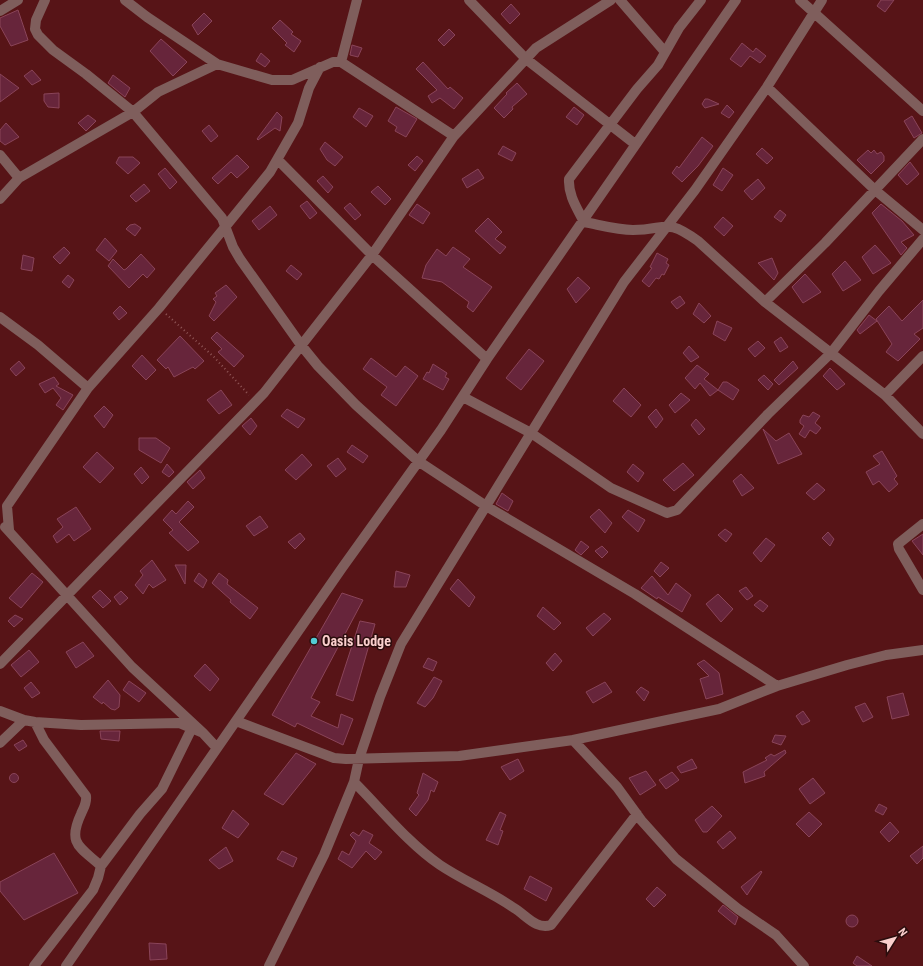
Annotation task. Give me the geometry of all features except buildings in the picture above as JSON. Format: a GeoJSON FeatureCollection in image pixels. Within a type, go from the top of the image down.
{"type":"FeatureCollection","features":[{"type":"Feature","properties":{"kind":"street"},"geometry":{"type":"LineString","coordinates":[[0,10],[18,0]]}},
{"type":"Feature","properties":{"kind":"street"},"geometry":{"type":"LineString","coordinates":[[45,0],[36,20],[35,29],[38,35],[53,50],[133,112],[222,218],[231,243],[240,260],[301,345],[318,366],[356,405],[418,461],[486,506],[635,594],[777,686]]}},
{"type":"Feature","properties":{"kind":"street"},"geometry":{"type":"LineString","coordinates":[[125,0],[147,18],[217,64],[272,80],[292,80],[333,62],[341,62],[454,136]]}},
{"type":"Feature","properties":{"kind":"street"},"geometry":{"type":"LineString","coordinates":[[341,62],[357,0]]}},
{"type":"Feature","properties":{"kind":"street"},"geometry":{"type":"LineString","coordinates":[[469,0],[526,58],[635,144]]}},
{"type":"Feature","properties":{"kind":"street"},"geometry":{"type":"LineString","coordinates":[[0,664],[256,402],[372,255],[454,136],[526,58],[541,44],[611,0]]}},
{"type":"Feature","properties":{"kind":"street"},"geometry":{"type":"LineString","coordinates":[[620,0],[665,52]]}},
{"type":"Feature","properties":{"kind":"street"},"geometry":{"type":"LineString","coordinates":[[584,222],[571,196],[569,179],[636,89],[658,65],[679,28],[701,0]]}},
{"type":"Feature","properties":{"kind":"street"},"geometry":{"type":"LineString","coordinates":[[66,966],[216,747],[236,721],[463,396],[487,358],[584,222],[635,144],[736,0]]}},
{"type":"Feature","properties":{"kind":"street"},"geometry":{"type":"LineString","coordinates":[[800,0],[923,111]]}},
{"type":"Feature","properties":{"kind":"street"},"geometry":{"type":"LineString","coordinates":[[269,966],[324,855],[354,782],[358,759],[401,644],[624,282],[666,225],[695,190],[767,87],[822,0]]}},
{"type":"Feature","properties":{"kind":"street"},"geometry":{"type":"LineString","coordinates":[[0,199],[19,178],[133,112],[158,92],[217,64]]}},
{"type":"Feature","properties":{"kind":"street"},"geometry":{"type":"LineString","coordinates":[[9,530],[6,520],[7,506],[88,388],[159,308],[226,228],[278,160],[298,123],[309,88],[320,67]]}},
{"type":"Feature","properties":{"kind":"street"},"geometry":{"type":"LineString","coordinates":[[767,87],[875,190],[923,230]]}},
{"type":"Feature","properties":{"kind":"street"},"geometry":{"type":"LineString","coordinates":[[765,302],[825,243],[923,139]]}},
{"type":"Feature","properties":{"kind":"street"},"geometry":{"type":"LineString","coordinates":[[0,155],[19,178]]}},
{"type":"Feature","properties":{"kind":"street"},"geometry":{"type":"LineString","coordinates":[[278,160],[372,255],[487,358]]}},
{"type":"Feature","properties":{"kind":"street"},"geometry":{"type":"LineString","coordinates":[[584,222],[633,230],[666,225],[676,227],[698,240],[765,302],[885,395],[923,434]]}},
{"type":"Feature","properties":{"kind":"street"},"geometry":{"type":"LineString","coordinates":[[463,396],[531,434],[611,488],[667,513],[672,513],[677,510],[768,414],[831,353],[879,290],[923,238]]}},
{"type":"Feature","properties":{"kind":"street"},"geometry":{"type":"LineString","coordinates":[[0,317],[38,345],[88,388]]}},
{"type":"Feature","properties":{"kind":"street"},"geometry":{"type":"LineString","coordinates":[[885,395],[923,356]]}},
{"type":"Feature","properties":{"kind":"street"},"geometry":{"type":"LineString","coordinates":[[0,521],[132,667],[216,747]]}},
{"type":"Feature","properties":{"kind":"street"},"geometry":{"type":"LineString","coordinates":[[923,524],[898,544],[923,590]]}},
{"type":"Feature","properties":{"kind":"street"},"geometry":{"type":"LineString","coordinates":[[236,721],[334,758],[358,759],[459,756],[573,740],[719,709],[777,686],[853,663],[886,655],[923,650]]}},
{"type":"Feature","properties":{"kind":"street"},"geometry":{"type":"LineString","coordinates":[[0,711],[24,720],[36,722],[81,725],[168,722],[178,723],[203,733]]}},
{"type":"Feature","properties":{"kind":"street"},"geometry":{"type":"LineString","coordinates":[[0,743],[24,720]]}},
{"type":"Feature","properties":{"kind":"street"},"geometry":{"type":"LineString","coordinates":[[36,722],[44,740],[86,796],[87,802],[74,832],[75,839],[78,845],[101,866]]}},
{"type":"Feature","properties":{"kind":"street"},"geometry":{"type":"LineString","coordinates":[[34,966],[92,890],[98,878],[101,866],[140,814],[162,789],[192,728]]}},
{"type":"Feature","properties":{"kind":"street"},"geometry":{"type":"LineString","coordinates":[[573,740],[617,787],[637,814],[676,859],[738,909],[776,935],[804,966]]}},
{"type":"Feature","properties":{"kind":"street"},"geometry":{"type":"LineString","coordinates":[[354,782],[419,847],[441,865],[514,908],[539,926],[545,927],[551,925],[637,814]]}},
{"type":"Feature","properties":{"kind":"path"},"geometry":{"type":"LineString","coordinates":[[159,308],[214,357],[256,402]]}},
{"type":"Feature","properties":{"kind":"place","name":"Oasis Lodge"},"geometry":{"type":"Point","coordinates":[314,641]}}]}
